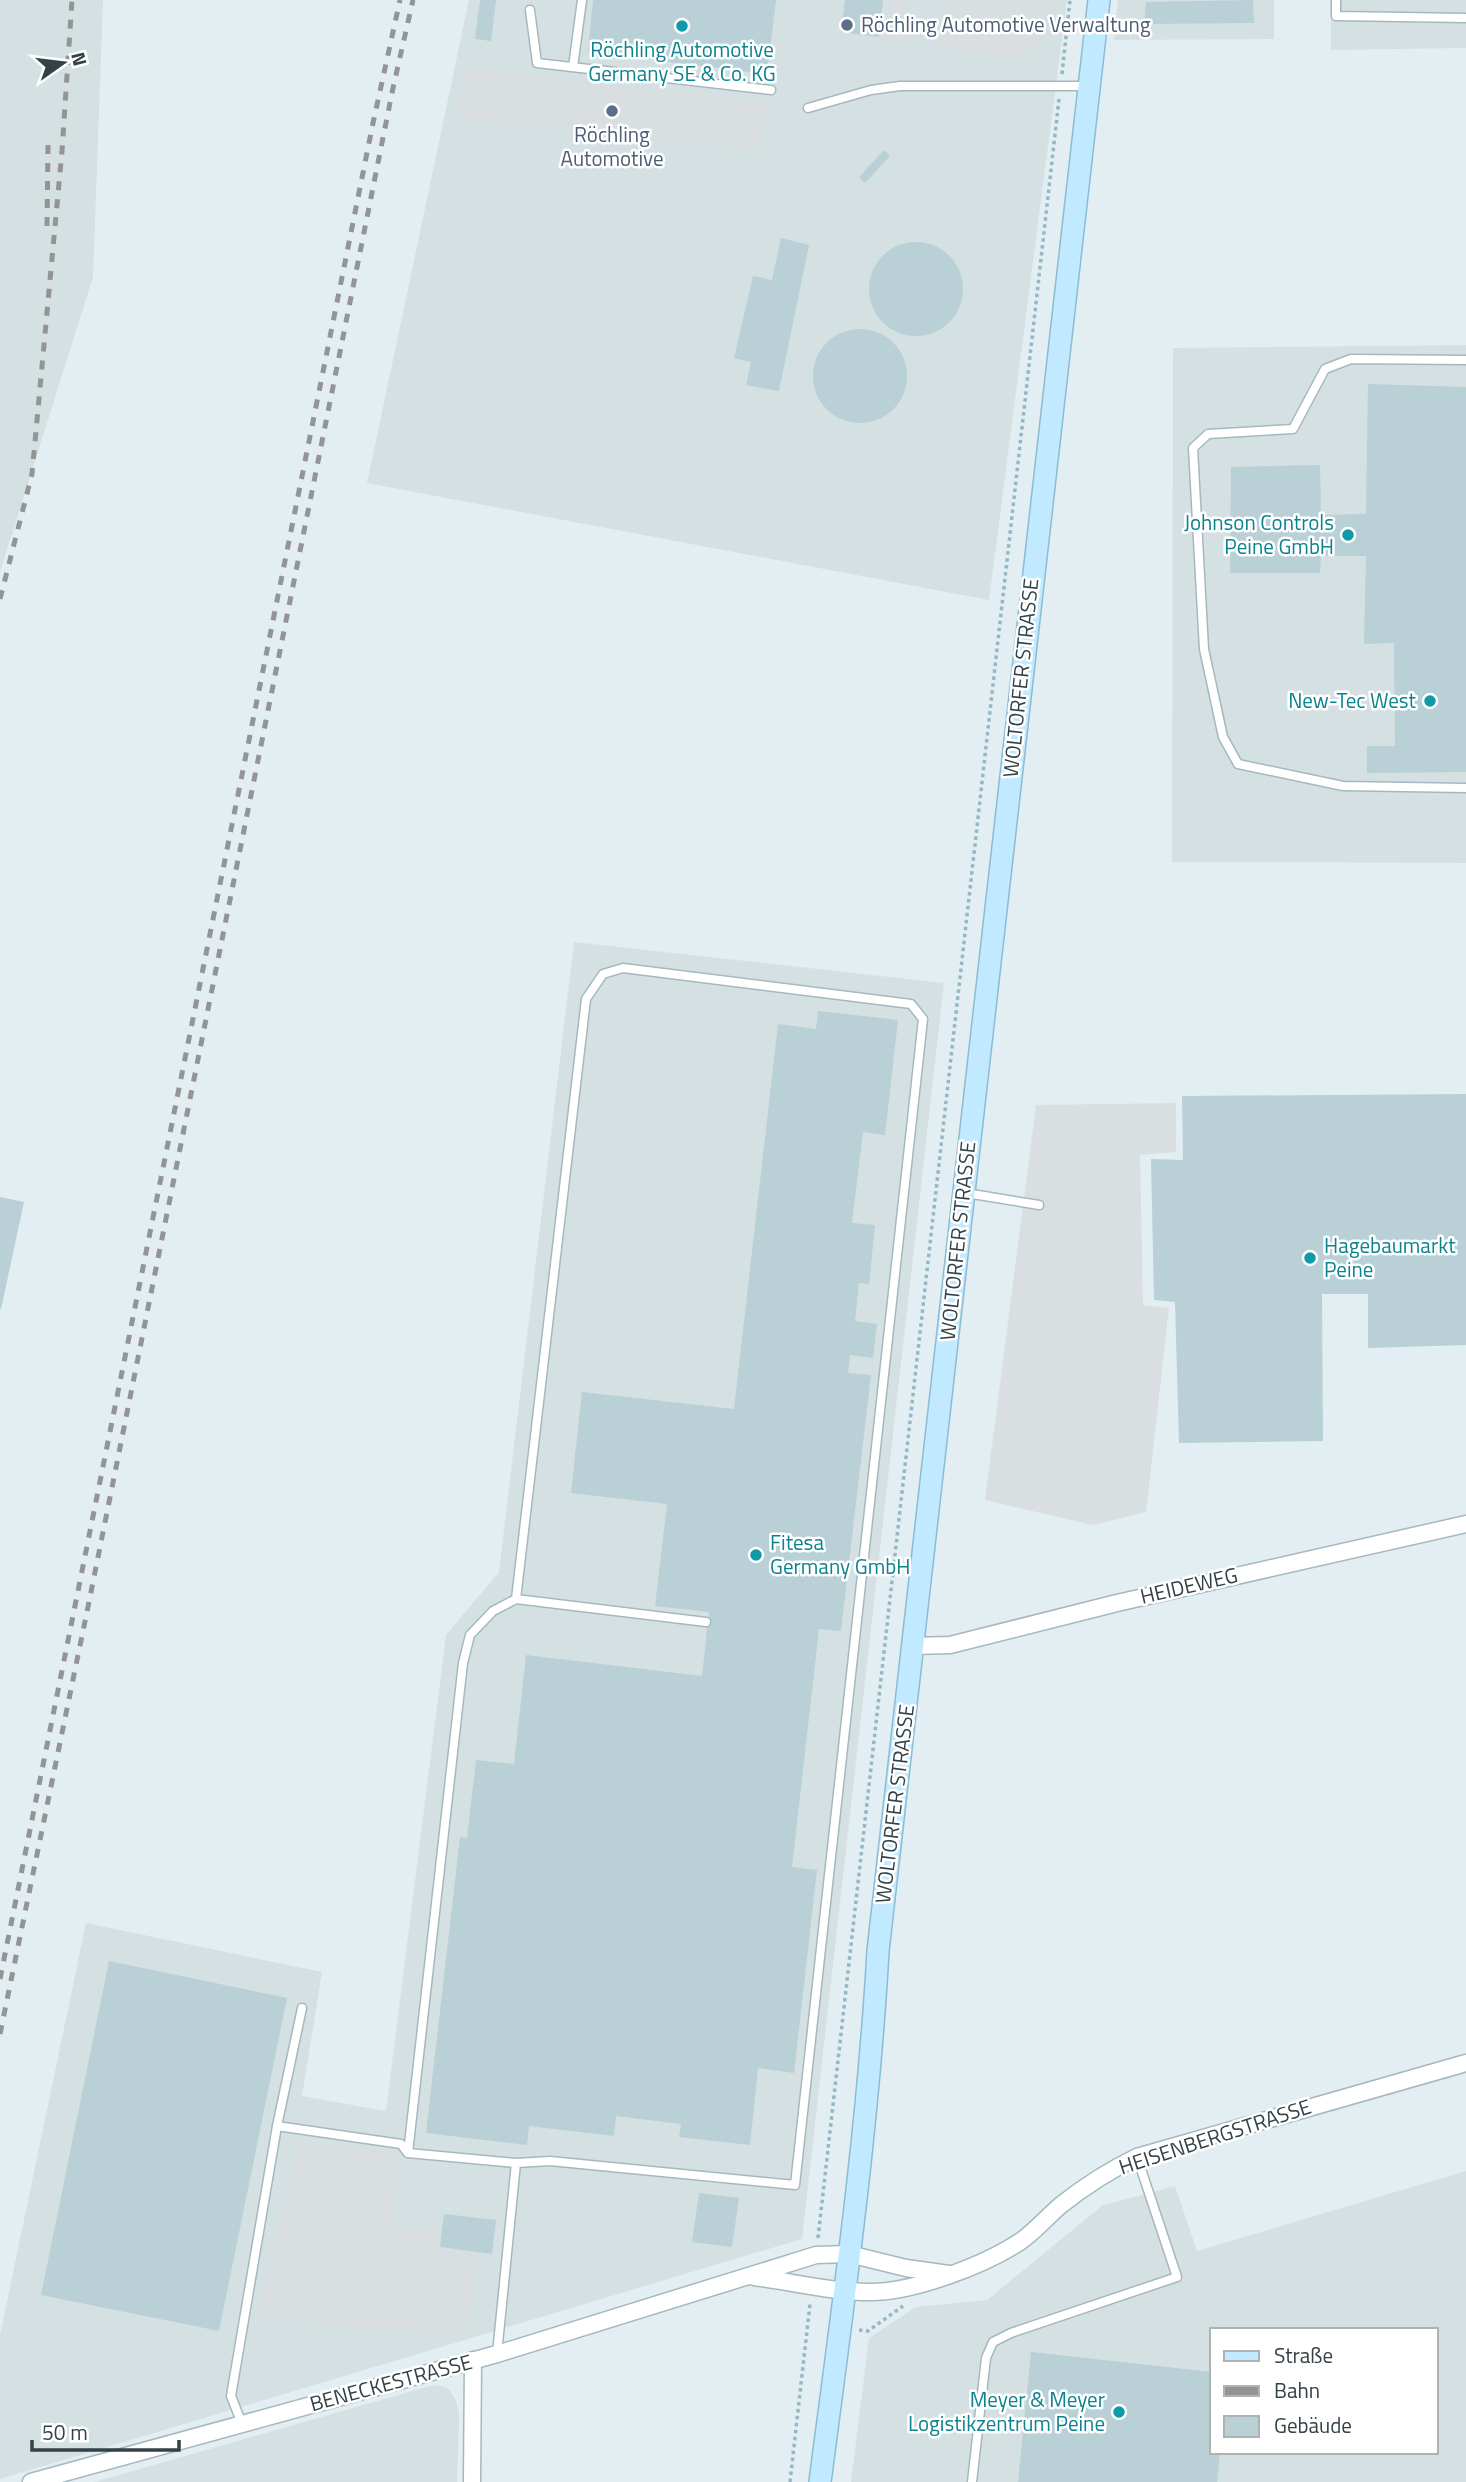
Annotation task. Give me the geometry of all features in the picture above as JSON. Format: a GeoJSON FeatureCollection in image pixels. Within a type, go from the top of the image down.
{"type":"FeatureCollection","features":[{"type":"Feature","properties":{"kind":"main road","name":"WOLTORFER STRASSE"},"geometry":{"type":"LineString","coordinates":[[820,2482],[846,2291],[874,2029],[878,1951],[1099,0]]}},
{"type":"Feature","properties":{"kind":"street","name":"HEIDEWEG"},"geometry":{"type":"LineString","coordinates":[[913,1646],[950,1646],[1117,1603],[1466,1524]]}},
{"type":"Feature","properties":{"kind":"street","name":"HEISENBERGSTRASSE"},"geometry":{"type":"LineString","coordinates":[[846,2291],[874,2292],[921,2284],[988,2260],[1023,2240],[1062,2205],[1108,2171],[1138,2157],[1466,2063]]}},
{"type":"Feature","properties":{"kind":"street","name":"BENECKESTRASSE"},"geometry":{"type":"LineString","coordinates":[[31,2482],[497,2354],[816,2255],[849,2254]]}},
{"type":"Feature","properties":{"kind":"street","name":"HEISENBERGSTRASSE"},"geometry":{"type":"LineString","coordinates":[[849,2254],[906,2268],[949,2274]]}},
{"type":"Feature","properties":{"kind":"street","name":"BENECKESTRASSE"},"geometry":{"type":"LineString","coordinates":[[750,2276],[846,2291]]}},
{"type":"Feature","properties":{"kind":"street"},"geometry":{"type":"LineString","coordinates":[[472,2482],[473,2360]]}},
{"type":"Feature","properties":{"kind":"lane"},"geometry":{"type":"LineString","coordinates":[[573,67],[582,0]]}},
{"type":"Feature","properties":{"kind":"lane"},"geometry":{"type":"LineString","coordinates":[[1336,0],[1336,16],[1466,18]]}},
{"type":"Feature","properties":{"kind":"lane"},"geometry":{"type":"LineString","coordinates":[[530,10],[537,63],[771,90]]}},
{"type":"Feature","properties":{"kind":"lane"},"geometry":{"type":"LineString","coordinates":[[808,108],[870,90],[900,86],[1088,86]]}},
{"type":"Feature","properties":{"kind":"lane"},"geometry":{"type":"LineString","coordinates":[[1466,360],[1351,359],[1325,369],[1293,429],[1208,434],[1193,448],[1204,649],[1223,737],[1238,764],[1343,786],[1466,788]]}},
{"type":"Feature","properties":{"kind":"lane"},"geometry":{"type":"LineString","coordinates":[[277,2126],[401,2144],[408,2153],[516,2163],[550,2161],[795,2185],[923,1019],[911,1004],[624,968],[603,974],[586,999],[516,1599]]}},
{"type":"Feature","properties":{"kind":"lane"},"geometry":{"type":"LineString","coordinates":[[963,1192],[1039,1205]]}},
{"type":"Feature","properties":{"kind":"lane"},"geometry":{"type":"LineString","coordinates":[[408,2153],[463,1663],[470,1635],[492,1611],[516,1599],[706,1622]]}},
{"type":"Feature","properties":{"kind":"lane"},"geometry":{"type":"LineString","coordinates":[[242,2424],[231,2396],[277,2126],[302,2008]]}},
{"type":"Feature","properties":{"kind":"lane"},"geometry":{"type":"LineString","coordinates":[[972,2482],[986,2358],[993,2342],[1011,2333],[1177,2277],[1138,2157]]}},
{"type":"Feature","properties":{"kind":"lane"},"geometry":{"type":"LineString","coordinates":[[497,2354],[516,2163]]}},
{"type":"Feature","properties":{"kind":"path"},"geometry":{"type":"LineString","coordinates":[[816,2255],[1070,0]]}},
{"type":"Feature","properties":{"kind":"path"},"geometry":{"type":"LineString","coordinates":[[790,2482],[812,2285]]}},
{"type":"Feature","properties":{"kind":"path"},"geometry":{"type":"LineString","coordinates":[[840,2329],[868,2331],[914,2299]]}},
{"type":"Feature","properties":{"kind":"shaded area"},"geometry":{"type":"Polygon","coordinates":[[[0,0],[103,0],[93,277],[0,572],[0,0]]]}},
{"type":"Feature","properties":{"kind":"shaded area"},"geometry":{"type":"Polygon","coordinates":[[[469,0],[1067,0],[989,600],[367,483],[469,0]]]}},
{"type":"Feature","properties":{"kind":"shaded area"},"geometry":{"type":"Polygon","coordinates":[[[895,0],[903,0],[899,45],[891,44],[895,0]]]}},
{"type":"Feature","properties":{"kind":"shaded area"},"geometry":{"type":"Polygon","coordinates":[[[944,0],[1052,0],[1048,37],[1032,49],[1029,59],[938,49],[944,0]]]}},
{"type":"Feature","properties":{"kind":"shaded area"},"geometry":{"type":"Polygon","coordinates":[[[1118,0],[1274,0],[1274,39],[1114,40],[1118,0]]]}},
{"type":"Feature","properties":{"kind":"shaded area"},"geometry":{"type":"Polygon","coordinates":[[[1331,0],[1466,0],[1466,48],[1331,50],[1331,0]]]}},
{"type":"Feature","properties":{"kind":"shaded area","name":"Röchling Automotive"},"geometry":{"type":"Polygon","coordinates":[[[464,68],[768,103],[759,151],[457,119],[464,68]]]}},
{"type":"Feature","properties":{"kind":"shaded area"},"geometry":{"type":"Polygon","coordinates":[[[1466,345],[1466,863],[1172,862],[1173,348],[1466,345]]]}},
{"type":"Feature","properties":{"kind":"shaded area"},"geometry":{"type":"Polygon","coordinates":[[[574,942],[944,983],[802,2239],[0,2479],[0,2335],[86,1923],[322,1972],[302,2096],[386,2111],[446,1635],[499,1572],[574,942]]]}},
{"type":"Feature","properties":{"kind":"shaded area"},"geometry":{"type":"Polygon","coordinates":[[[1176,1103],[1176,1152],[1140,1155],[1143,1305],[1169,1308],[1146,1512],[1093,1525],[985,1500],[1036,1105],[1176,1103]]]}},
{"type":"Feature","properties":{"kind":"shaded area"},"geometry":{"type":"Polygon","coordinates":[[[298,2144],[400,2152],[392,2227],[442,2232],[440,2247],[477,2252],[466,2335],[258,2319],[298,2144]]]}},
{"type":"Feature","properties":{"kind":"shaded area"},"geometry":{"type":"Polygon","coordinates":[[[1466,2171],[1466,2482],[851,2482],[869,2338],[916,2307],[987,2300],[1103,2205],[1175,2186],[1197,2251],[1466,2171]]]}},
{"type":"Feature","properties":{"kind":"shaded area"},"geometry":{"type":"Polygon","coordinates":[[[438,2385],[449,2389],[456,2400],[459,2416],[457,2482],[94,2482],[426,2387],[438,2385]]]}},
{"type":"Feature","properties":{"kind":"building"},"geometry":{"type":"Polygon","coordinates":[[[480,0],[496,0],[491,41],[475,39],[480,0]]]}},
{"type":"Feature","properties":{"kind":"building","name":"Röchling Automotive Germany SE & Co. KG"},"geometry":{"type":"Polygon","coordinates":[[[593,0],[776,0],[767,74],[588,52],[593,0]]]}},
{"type":"Feature","properties":{"kind":"building"},"geometry":{"type":"Polygon","coordinates":[[[845,0],[883,0],[879,37],[841,32],[845,0]]]}},
{"type":"Feature","properties":{"kind":"building"},"geometry":{"type":"Polygon","coordinates":[[[1253,0],[1254,23],[1144,24],[1146,2],[1253,0]]]}},
{"type":"Feature","properties":{"kind":"building"},"geometry":{"type":"Polygon","coordinates":[[[884,150],[890,156],[865,183],[859,177],[884,150]]]}},
{"type":"Feature","properties":{"kind":"building"},"geometry":{"type":"Polygon","coordinates":[[[781,238],[809,245],[779,391],[746,385],[751,362],[734,358],[753,276],[772,280],[781,238]]]}},
{"type":"Feature","properties":{"kind":"building"},"geometry":{"type":"Polygon","coordinates":[[[916,242],[934,246],[949,256],[959,271],[963,289],[959,307],[949,322],[934,332],[916,336],[898,332],[883,322],[873,307],[869,289],[873,271],[883,256],[898,246],[916,242]]]}},
{"type":"Feature","properties":{"kind":"building"},"geometry":{"type":"Polygon","coordinates":[[[860,329],[878,333],[893,343],[903,358],[907,376],[903,394],[893,409],[878,419],[860,423],[842,419],[827,409],[817,394],[813,376],[817,358],[827,343],[842,333],[860,329]]]}},
{"type":"Feature","properties":{"kind":"building","name":"Johnson Controls Peine GmbH"},"geometry":{"type":"Polygon","coordinates":[[[1368,384],[1466,387],[1466,772],[1367,773],[1367,746],[1395,746],[1394,643],[1364,644],[1366,556],[1321,556],[1320,573],[1230,573],[1231,467],[1320,465],[1321,515],[1366,514],[1368,384]]]}},
{"type":"Feature","properties":{"kind":"building","name":"Fitesa Germany GmbH"},"geometry":{"type":"Polygon","coordinates":[[[818,1011],[898,1020],[885,1135],[863,1132],[852,1223],[875,1225],[869,1284],[859,1283],[855,1321],[877,1324],[873,1358],[850,1355],[848,1373],[871,1375],[841,1631],[819,1629],[792,1867],[817,1870],[794,2073],[758,2068],[750,2145],[679,2137],[681,2124],[616,2116],[614,2136],[529,2126],[527,2145],[426,2133],[460,1837],[467,1838],[476,1760],[514,1764],[526,1655],[702,1676],[709,1612],[655,1606],[667,1504],[571,1493],[582,1392],[734,1409],[778,1024],[816,1029],[818,1011]]]}},
{"type":"Feature","properties":{"kind":"building","name":"Hagebaumarkt Peine"},"geometry":{"type":"Polygon","coordinates":[[[1466,1094],[1466,1345],[1368,1348],[1368,1294],[1322,1294],[1323,1441],[1179,1443],[1175,1302],[1154,1300],[1151,1159],[1183,1160],[1182,1096],[1466,1094]]]}},
{"type":"Feature","properties":{"kind":"building"},"geometry":{"type":"Polygon","coordinates":[[[0,1197],[24,1202],[1,1309],[0,1309],[0,1197]]]}},
{"type":"Feature","properties":{"kind":"building"},"geometry":{"type":"Polygon","coordinates":[[[109,1961],[287,1998],[219,2331],[41,2295],[109,1961]]]}},
{"type":"Feature","properties":{"kind":"building"},"geometry":{"type":"Polygon","coordinates":[[[699,2193],[739,2198],[732,2247],[692,2242],[699,2193]]]}},
{"type":"Feature","properties":{"kind":"building"},"geometry":{"type":"Polygon","coordinates":[[[444,2214],[496,2220],[492,2254],[440,2247],[444,2214]]]}},
{"type":"Feature","properties":{"kind":"building","name":"Meyer & Meyer Logistikzentrum Peine"},"geometry":{"type":"Polygon","coordinates":[[[1031,2352],[1210,2372],[1210,2454],[1220,2454],[1217,2482],[1018,2482],[1031,2352]]]}},
{"type":"Feature","properties":{"kind":"railway"},"geometry":{"type":"LineString","coordinates":[[0,599],[32,474],[62,151],[72,0]]}},
{"type":"Feature","properties":{"kind":"railway"},"geometry":{"type":"LineString","coordinates":[[0,1979],[400,0]]}},
{"type":"Feature","properties":{"kind":"railway"},"geometry":{"type":"LineString","coordinates":[[0,2034],[413,0]]}},
{"type":"Feature","properties":{"kind":"railway"},"geometry":{"type":"LineString","coordinates":[[47,226],[48,144]]}},
{"type":"Feature","properties":{"kind":"place","name":"Röchling Automotive Verwaltung"},"geometry":{"type":"Point","coordinates":[847,25]}},
{"type":"Feature","properties":{"kind":"place","name":"Röchling Automotive Germany SE & Co. KG"},"geometry":{"type":"Point","coordinates":[682,26]}},
{"type":"Feature","properties":{"kind":"place","name":"Röchling Automotive"},"geometry":{"type":"Point","coordinates":[612,111]}},
{"type":"Feature","properties":{"kind":"place","name":"Johnson Controls Peine GmbH"},"geometry":{"type":"Point","coordinates":[1348,535]}},
{"type":"Feature","properties":{"kind":"place","name":"New-Tec West"},"geometry":{"type":"Point","coordinates":[1430,701]}},
{"type":"Feature","properties":{"kind":"place","name":"Hagebaumarkt Peine"},"geometry":{"type":"Point","coordinates":[1310,1258]}},
{"type":"Feature","properties":{"kind":"place","name":"Fitesa Germany GmbH"},"geometry":{"type":"Point","coordinates":[756,1555]}},
{"type":"Feature","properties":{"kind":"place","name":"Meyer & Meyer Logistikzentrum Peine"},"geometry":{"type":"Point","coordinates":[1119,2412]}}]}
